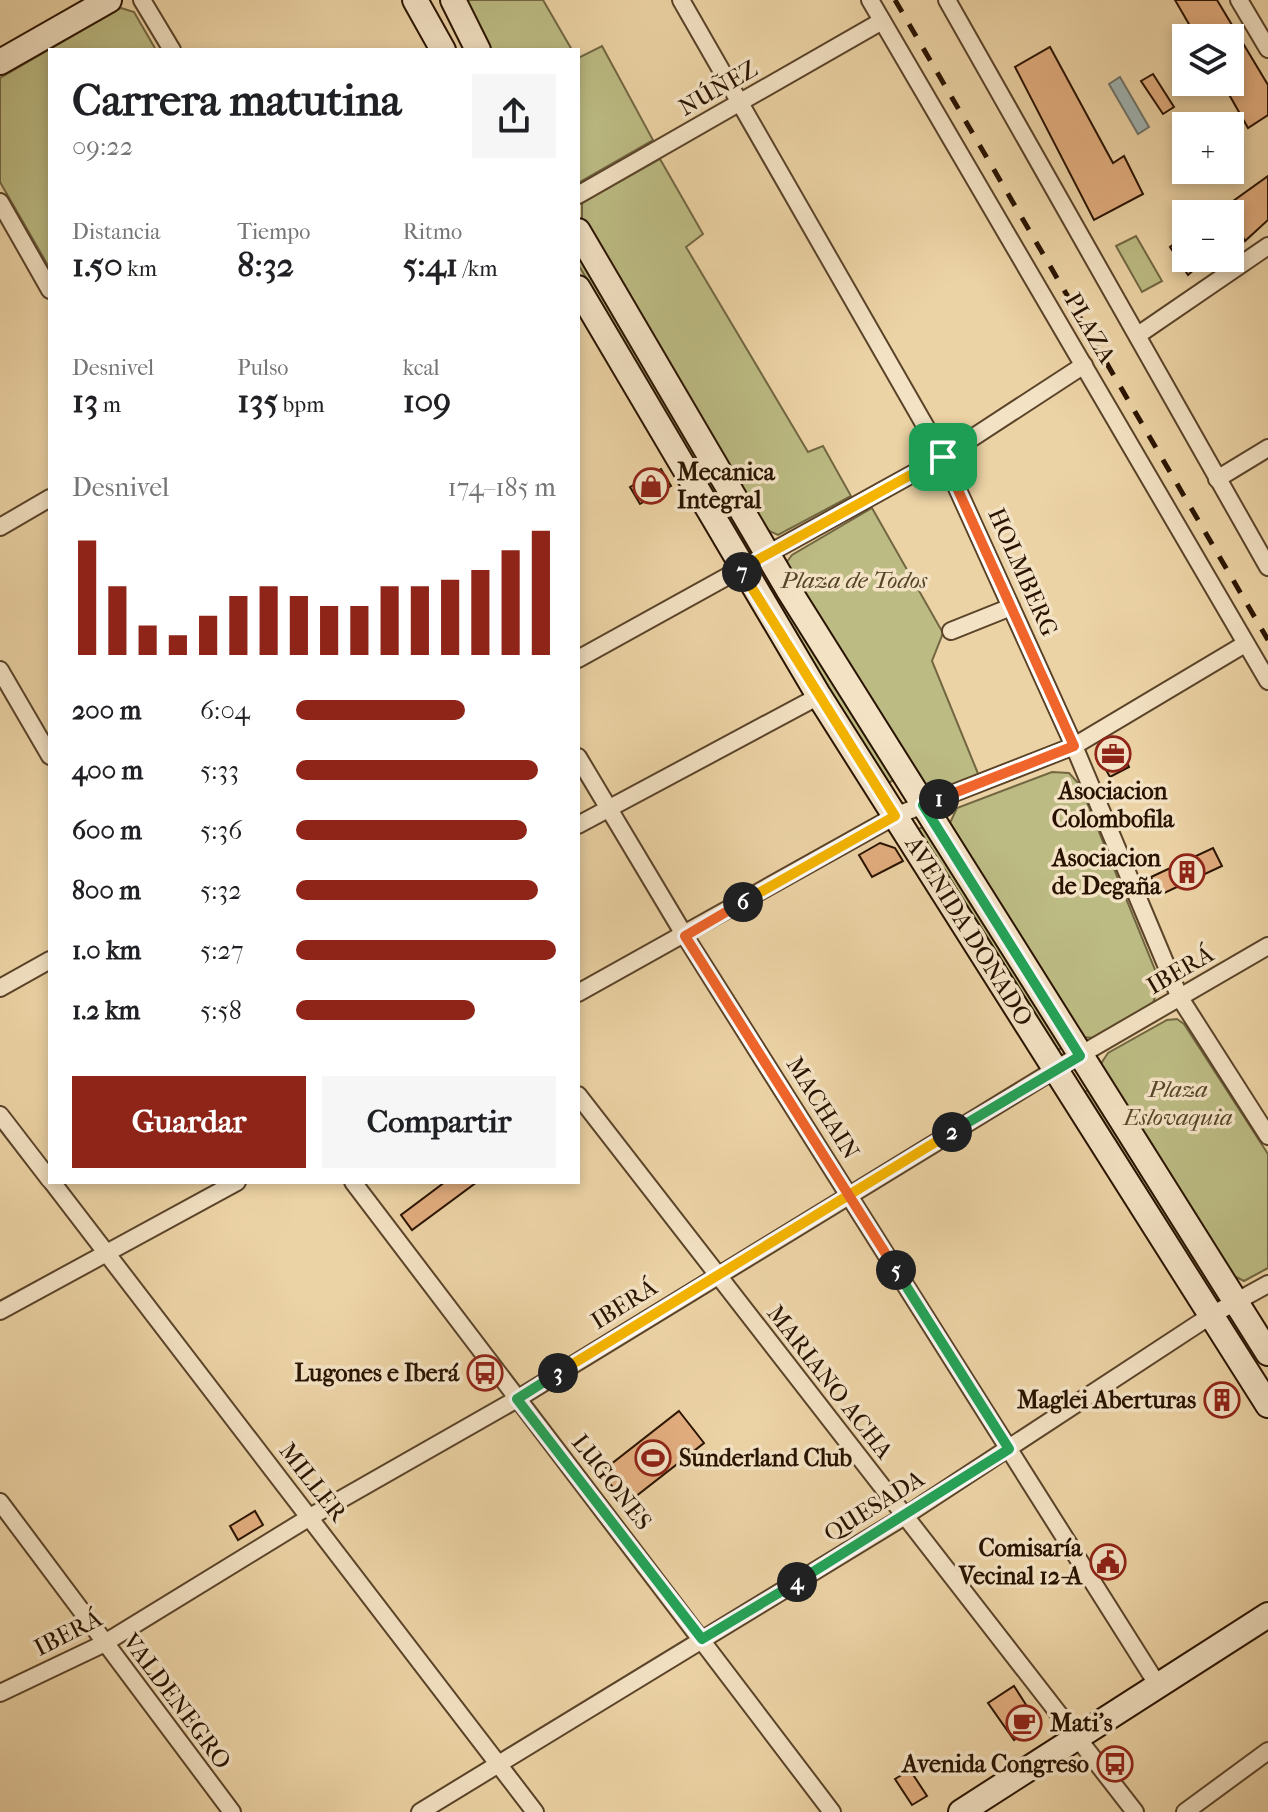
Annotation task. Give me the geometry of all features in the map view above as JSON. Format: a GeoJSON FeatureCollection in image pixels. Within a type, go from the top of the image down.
{"type":"FeatureCollection","features":[{"type":"Feature","properties":{"kind":"main road"},"geometry":{"type":"LineString","coordinates":[[0,62],[109,0]]}},
{"type":"Feature","properties":{"kind":"main road"},"geometry":{"type":"LineString","coordinates":[[415,0],[442,48]]}},
{"type":"Feature","properties":{"kind":"main road"},"geometry":{"type":"LineString","coordinates":[[453,0],[477,48]]}},
{"type":"Feature","properties":{"kind":"main road"},"geometry":{"type":"LineString","coordinates":[[580,234],[768,555],[1268,1353]]}},
{"type":"Feature","properties":{"kind":"main road","name":"AVENIDA DONADO"},"geometry":{"type":"LineString","coordinates":[[580,291],[741,569],[819,696],[1268,1405]]}},
{"type":"Feature","properties":{"kind":"main road"},"geometry":{"type":"LineString","coordinates":[[961,1812],[1080,1739],[1268,1615]]}},
{"type":"Feature","properties":{"kind":"street"},"geometry":{"type":"LineString","coordinates":[[142,0],[171,48]]}},
{"type":"Feature","properties":{"kind":"street","name":"HOLMBERG"},"geometry":{"type":"LineString","coordinates":[[681,0],[943,457],[1074,746],[1180,998],[1268,1136]]}},
{"type":"Feature","properties":{"kind":"street","name":"PLAZA"},"geometry":{"type":"LineString","coordinates":[[870,0],[1268,681]]}},
{"type":"Feature","properties":{"kind":"street","name":"PLAZA"},"geometry":{"type":"LineString","coordinates":[[947,0],[1268,567]]}},
{"type":"Feature","properties":{"kind":"street"},"geometry":{"type":"LineString","coordinates":[[1239,0],[1268,49]]}},
{"type":"Feature","properties":{"kind":"street","name":"NÚÑEZ"},"geometry":{"type":"LineString","coordinates":[[580,194],[882,21]]}},
{"type":"Feature","properties":{"kind":"street"},"geometry":{"type":"LineString","coordinates":[[0,202],[48,286]]}},
{"type":"Feature","properties":{"kind":"street"},"geometry":{"type":"LineString","coordinates":[[1138,335],[1268,246]]}},
{"type":"Feature","properties":{"kind":"street"},"geometry":{"type":"LineString","coordinates":[[580,658],[943,457],[1084,365]]}},
{"type":"Feature","properties":{"kind":"street"},"geometry":{"type":"LineString","coordinates":[[1217,479],[1268,448]]}},
{"type":"Feature","properties":{"kind":"street"},"geometry":{"type":"LineString","coordinates":[[0,527],[48,499]]}},
{"type":"Feature","properties":{"kind":"street"},"geometry":{"type":"LineString","coordinates":[[951,631],[1011,607]]}},
{"type":"Feature","properties":{"kind":"street"},"geometry":{"type":"LineString","coordinates":[[580,992],[895,816],[1074,746],[1245,644]]}},
{"type":"Feature","properties":{"kind":"street"},"geometry":{"type":"LineString","coordinates":[[0,670],[48,753]]}},
{"type":"Feature","properties":{"kind":"street"},"geometry":{"type":"LineString","coordinates":[[580,824],[819,696]]}},
{"type":"Feature","properties":{"kind":"street","name":"MACHAIN"},"geometry":{"type":"LineString","coordinates":[[580,760],[685,936],[1159,1687]]}},
{"type":"Feature","properties":{"kind":"street","name":"IBERÁ"},"geometry":{"type":"LineString","coordinates":[[0,1693],[103,1644],[310,1517],[517,1399],[1056,1069],[1268,946]]}},
{"type":"Feature","properties":{"kind":"street"},"geometry":{"type":"LineString","coordinates":[[0,988],[48,961]]}},
{"type":"Feature","properties":{"kind":"street","name":"MARIANO ACHA"},"geometry":{"type":"LineString","coordinates":[[580,1098],[1135,1812]]}},
{"type":"Feature","properties":{"kind":"street","name":"MILLER"},"geometry":{"type":"LineString","coordinates":[[0,1115],[48,1177]]}},
{"type":"Feature","properties":{"kind":"street","name":"MILLER"},"geometry":{"type":"LineString","coordinates":[[53,1184],[535,1812]]}},
{"type":"Feature","properties":{"kind":"street"},"geometry":{"type":"LineString","coordinates":[[0,1311],[108,1255],[233,1184]]}},
{"type":"Feature","properties":{"kind":"street","name":"LUGONES"},"geometry":{"type":"LineString","coordinates":[[355,1184],[832,1812]]}},
{"type":"Feature","properties":{"kind":"street","name":"QUESADA"},"geometry":{"type":"LineString","coordinates":[[420,1812],[905,1516],[1210,1316],[1268,1284]]}},
{"type":"Feature","properties":{"kind":"street","name":"VALDENEGRO"},"geometry":{"type":"LineString","coordinates":[[0,1502],[103,1644],[232,1812]]}},
{"type":"Feature","properties":{"kind":"street"},"geometry":{"type":"LineString","coordinates":[[1185,1812],[1268,1751]]}},
{"type":"Feature","properties":{"kind":"green space"},"geometry":{"type":"Polygon","coordinates":[[[462,0],[543,0],[571,48],[488,48],[462,0]]]}},
{"type":"Feature","properties":{"kind":"green space"},"geometry":{"type":"Polygon","coordinates":[[[121,8],[134,12],[155,48],[52,48],[121,8]]]}},
{"type":"Feature","properties":{"kind":"green space"},"geometry":{"type":"Polygon","coordinates":[[[602,46],[653,140],[580,182],[580,57],[602,46]]]}},
{"type":"Feature","properties":{"kind":"green space"},"geometry":{"type":"Polygon","coordinates":[[[48,50],[48,266],[0,182],[0,78],[48,50]]]}},
{"type":"Feature","properties":{"kind":"green space"},"geometry":{"type":"Polygon","coordinates":[[[660,159],[703,234],[686,247],[808,452],[823,446],[851,496],[778,535],[765,529],[582,222],[582,203],[660,159]]]}},
{"type":"Feature","properties":{"kind":"green space"},"geometry":{"type":"Polygon","coordinates":[[[1136,236],[1162,281],[1142,292],[1116,246],[1136,236]]]}},
{"type":"Feature","properties":{"kind":"green space"},"geometry":{"type":"Polygon","coordinates":[[[580,251],[747,541],[739,546],[580,268],[580,251]]]}},
{"type":"Feature","properties":{"kind":"green space","name":"Plaza de Todos"},"geometry":{"type":"Polygon","coordinates":[[[872,508],[943,633],[932,661],[979,776],[939,789],[925,787],[786,563],[792,555],[872,508]]]}},
{"type":"Feature","properties":{"kind":"green space"},"geometry":{"type":"Polygon","coordinates":[[[774,580],[896,779],[888,783],[765,585],[774,580]]]}},
{"type":"Feature","properties":{"kind":"green space"},"geometry":{"type":"Polygon","coordinates":[[[1052,772],[1069,773],[1080,785],[1160,982],[1153,1003],[1095,1038],[1081,1037],[949,825],[957,808],[1052,772]]]}},
{"type":"Feature","properties":{"kind":"green space"},"geometry":{"type":"Polygon","coordinates":[[[926,825],[1064,1047],[1058,1050],[917,830],[926,825]]]}},
{"type":"Feature","properties":{"kind":"green space","name":"Plaza Eslovaquia"},"geometry":{"type":"Polygon","coordinates":[[[1177,1019],[1184,1024],[1268,1154],[1268,1268],[1244,1281],[1234,1276],[1101,1071],[1108,1053],[1167,1020],[1177,1019]]]}},
{"type":"Feature","properties":{"kind":"green space"},"geometry":{"type":"Polygon","coordinates":[[[1090,1088],[1223,1294],[1217,1301],[1085,1092],[1090,1088]]]}},
{"type":"Feature","properties":{"kind":"shaded area"},"geometry":{"type":"Polygon","coordinates":[[[1120,77],[1149,127],[1138,134],[1109,84],[1120,77]]]}},
{"type":"Feature","properties":{"kind":"building"},"geometry":{"type":"Polygon","coordinates":[[[1175,0],[1217,0],[1231,24],[1189,24],[1175,0]]]}},
{"type":"Feature","properties":{"kind":"building"},"geometry":{"type":"Polygon","coordinates":[[[1244,45],[1268,85],[1268,115],[1248,128],[1244,112],[1239,112],[1230,96],[1244,96],[1244,45]]]}},
{"type":"Feature","properties":{"kind":"building"},"geometry":{"type":"Polygon","coordinates":[[[1050,47],[1113,163],[1124,156],[1143,194],[1094,220],[1015,67],[1050,47]]]}},
{"type":"Feature","properties":{"kind":"building"},"geometry":{"type":"Polygon","coordinates":[[[1153,74],[1174,107],[1163,114],[1141,81],[1153,74]]]}},
{"type":"Feature","properties":{"kind":"building"},"geometry":{"type":"Polygon","coordinates":[[[1268,176],[1268,220],[1245,241],[1244,200],[1235,200],[1268,176]]]}},
{"type":"Feature","properties":{"kind":"building","name":"Mecanica Integral"},"geometry":{"type":"Polygon","coordinates":[[[661,469],[671,486],[640,504],[630,487],[661,469]]]}},
{"type":"Feature","properties":{"kind":"building","name":"Asociacion Colombofila"},"geometry":{"type":"Polygon","coordinates":[[[1117,743],[1129,767],[1110,777],[1101,761],[1108,748],[1117,743]]]}},
{"type":"Feature","properties":{"kind":"building"},"geometry":{"type":"Polygon","coordinates":[[[880,843],[895,848],[903,861],[872,877],[859,855],[880,843]]]}},
{"type":"Feature","properties":{"kind":"building","name":"Asociacion de Degaña"},"geometry":{"type":"Polygon","coordinates":[[[1213,848],[1222,866],[1160,895],[1151,877],[1213,848]]]}},
{"type":"Feature","properties":{"kind":"building"},"geometry":{"type":"Polygon","coordinates":[[[442,1184],[474,1184],[412,1230],[401,1215],[442,1184]]]}},
{"type":"Feature","properties":{"kind":"building","name":"Maglei Aberturas"},"geometry":{"type":"Polygon","coordinates":[[[1224,1388],[1234,1404],[1220,1412],[1211,1396],[1224,1388]]]}},
{"type":"Feature","properties":{"kind":"building","name":"Sunderland Club"},"geometry":{"type":"Polygon","coordinates":[[[679,1411],[704,1443],[626,1504],[601,1472],[679,1411]]]}},
{"type":"Feature","properties":{"kind":"building"},"geometry":{"type":"Polygon","coordinates":[[[255,1511],[263,1525],[238,1540],[230,1526],[255,1511]]]}},
{"type":"Feature","properties":{"kind":"building"},"geometry":{"type":"Polygon","coordinates":[[[1014,1686],[1037,1722],[1014,1740],[988,1703],[1014,1686]]]}},
{"type":"Feature","properties":{"kind":"building"},"geometry":{"type":"Polygon","coordinates":[[[910,1770],[927,1796],[912,1805],[895,1779],[910,1770]]]}},
{"type":"Feature","properties":{"kind":"railway"},"geometry":{"type":"LineString","coordinates":[[895,0],[1268,640]]}},
{"type":"Feature","properties":{"kind":"place","name":"Mecanica Integral"},"geometry":{"type":"Point","coordinates":[651,486]}},
{"type":"Feature","properties":{"kind":"place","name":"Asociacion Colombofila"},"geometry":{"type":"Point","coordinates":[1113,754]}},
{"type":"Feature","properties":{"kind":"place","name":"Asociacion de Degaña"},"geometry":{"type":"Point","coordinates":[1187,872]}},
{"type":"Feature","properties":{"kind":"place","name":"Lugones e Iberá"},"geometry":{"type":"Point","coordinates":[485,1373]}},
{"type":"Feature","properties":{"kind":"place","name":"Maglei Aberturas"},"geometry":{"type":"Point","coordinates":[1222,1400]}},
{"type":"Feature","properties":{"kind":"place","name":"Sunderland Club"},"geometry":{"type":"Point","coordinates":[653,1458]}},
{"type":"Feature","properties":{"kind":"place","name":"Comisaría Vecinal 12-A"},"geometry":{"type":"Point","coordinates":[1108,1562]}},
{"type":"Feature","properties":{"kind":"place","name":"Mati's"},"geometry":{"type":"Point","coordinates":[1024,1723]}},
{"type":"Feature","properties":{"kind":"place","name":"Avenida Congreso"},"geometry":{"type":"Point","coordinates":[1115,1764]}},
{"type":"Feature","properties":{"kind":"route"},"geometry":{"type":"LineString","coordinates":[[943,457],[741,569],[895,816],[685,936],[849,1194],[1009,1449],[702,1639],[517,1399],[849,1194],[1080,1056],[923,805],[1074,746],[943,457]]}}]}
